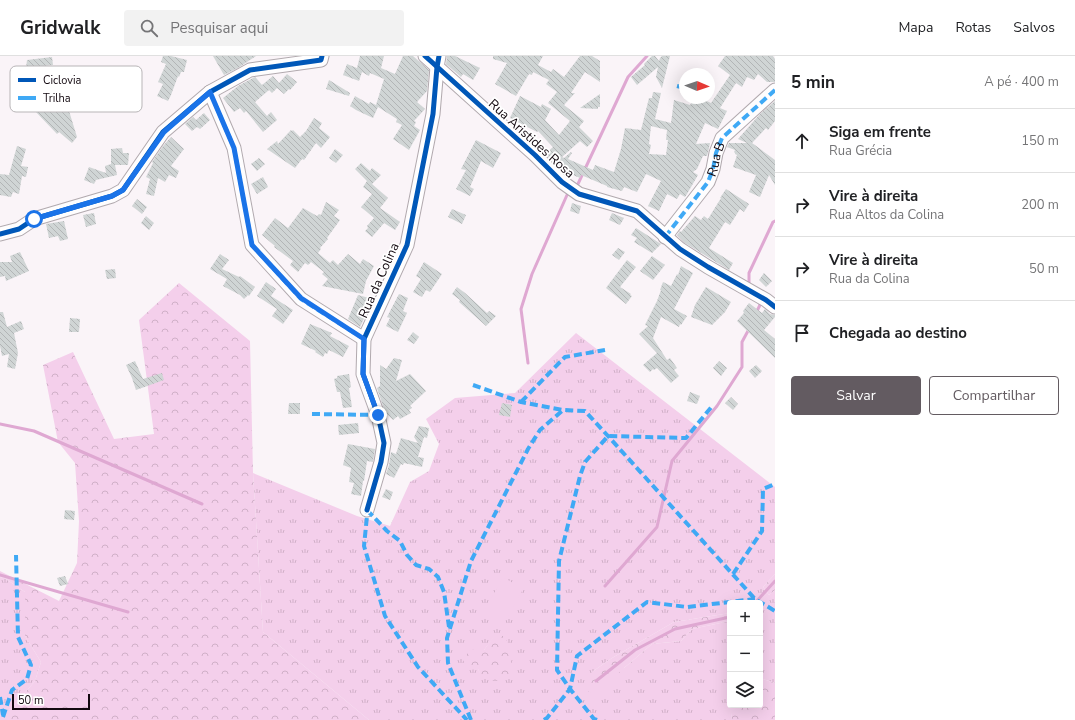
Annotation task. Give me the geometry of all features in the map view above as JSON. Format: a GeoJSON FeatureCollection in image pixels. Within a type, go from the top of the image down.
{"type":"FeatureCollection","features":[{"type":"Feature","properties":{"kind":"street","name":"Rua Aristides Rosa"},"geometry":{"type":"LineString","coordinates":[[425,56],[438,62],[562,182],[579,194],[637,211],[680,249],[708,267],[766,300],[775,307]]}},
{"type":"Feature","properties":{"kind":"street"},"geometry":{"type":"LineString","coordinates":[[0,234],[19,229],[34,219],[112,196],[123,190],[164,132],[210,92],[250,70],[321,58]]}},
{"type":"Feature","properties":{"kind":"street","name":"Rua da Colina"},"geometry":{"type":"LineString","coordinates":[[367,510],[381,462],[384,443],[378,415],[363,374],[364,339],[407,244],[433,114],[438,62]]}},
{"type":"Feature","properties":{"kind":"street","name":"Rua B"},"geometry":{"type":"LineString","coordinates":[[665,237],[708,182],[722,138],[775,90]]}},
{"type":"Feature","properties":{"kind":"street"},"geometry":{"type":"LineString","coordinates":[[210,92],[234,148],[252,245],[301,298],[364,339]]}},
{"type":"Feature","properties":{"kind":"green space"},"geometry":{"type":"Polygon","coordinates":[[[179,283],[250,341],[253,473],[263,632],[369,720],[0,720],[0,711],[11,709],[35,681],[41,662],[25,636],[25,592],[3,577],[0,578],[0,571],[59,601],[77,563],[79,521],[75,463],[58,442],[43,365],[73,352],[114,439],[154,434],[139,320],[179,283]]]}},
{"type":"Feature","properties":{"kind":"green space"},"geometry":{"type":"Polygon","coordinates":[[[576,333],[775,487],[775,574],[763,587],[769,595],[775,590],[775,683],[763,679],[763,600],[727,600],[727,613],[674,622],[612,658],[592,672],[624,668],[652,644],[681,641],[692,629],[727,622],[727,708],[731,708],[732,720],[369,720],[263,632],[253,473],[357,516],[390,526],[410,482],[429,471],[439,444],[426,419],[455,398],[515,393],[576,333]],[[494,637],[484,650],[478,669],[483,678],[494,637]]]}},
{"type":"Feature","properties":{"kind":"green space"},"geometry":{"type":"Polygon","coordinates":[[[775,574],[775,590],[769,595],[763,587],[775,574]]]}},
{"type":"Feature","properties":{"kind":"green space"},"geometry":{"type":"Polygon","coordinates":[[[3,577],[25,592],[25,636],[41,662],[35,681],[11,709],[0,711],[0,578],[3,577]]]}},
{"type":"Feature","properties":{"kind":"green space"},"geometry":{"type":"Polygon","coordinates":[[[503,577],[523,589],[502,627],[482,615],[503,577]]]}},
{"type":"Feature","properties":{"kind":"green space"},"geometry":{"type":"Polygon","coordinates":[[[727,613],[727,622],[692,629],[681,641],[652,644],[595,695],[588,692],[592,672],[612,658],[674,622],[727,613]]]}},
{"type":"Feature","properties":{"kind":"green space"},"geometry":{"type":"Polygon","coordinates":[[[494,636],[504,636],[512,650],[510,678],[495,681],[482,678],[478,669],[468,670],[463,660],[470,649],[484,650],[494,636]]]}},
{"type":"Feature","properties":{"kind":"green space"},"geometry":{"type":"Polygon","coordinates":[[[763,679],[775,683],[775,720],[732,720],[730,708],[763,708],[763,679]]]}},
{"type":"Feature","properties":{"kind":"building"},"geometry":{"type":"Polygon","coordinates":[[[163,56],[171,56],[187,60],[184,72],[181,72],[179,77],[178,76],[168,101],[157,96],[163,84],[158,82],[166,64],[161,62],[163,56]]]}},
{"type":"Feature","properties":{"kind":"building"},"geometry":{"type":"Polygon","coordinates":[[[213,56],[256,56],[224,75],[213,56]]]}},
{"type":"Feature","properties":{"kind":"building"},"geometry":{"type":"Polygon","coordinates":[[[360,56],[384,56],[381,68],[395,74],[403,56],[413,56],[429,70],[427,91],[417,102],[425,109],[414,121],[416,122],[414,126],[420,130],[409,150],[393,139],[402,125],[396,122],[397,119],[378,107],[373,118],[350,106],[355,96],[369,104],[370,102],[376,105],[384,79],[370,73],[369,76],[362,72],[359,81],[343,75],[347,64],[357,68],[360,56]]]}},
{"type":"Feature","properties":{"kind":"building"},"geometry":{"type":"Polygon","coordinates":[[[447,56],[455,56],[480,68],[473,80],[463,74],[461,77],[446,64],[447,56]]]}},
{"type":"Feature","properties":{"kind":"building"},"geometry":{"type":"Polygon","coordinates":[[[493,56],[543,56],[538,65],[551,72],[553,69],[564,77],[580,56],[592,56],[600,61],[600,82],[585,72],[571,93],[575,93],[564,105],[584,121],[579,127],[593,141],[587,147],[580,141],[562,157],[564,158],[571,152],[572,153],[568,159],[593,170],[595,165],[614,172],[621,149],[625,128],[641,130],[649,98],[652,98],[653,92],[661,93],[655,119],[671,123],[674,100],[679,102],[679,104],[715,104],[715,97],[730,75],[718,66],[725,56],[773,56],[775,59],[775,82],[767,82],[758,74],[754,80],[747,77],[742,87],[736,83],[720,108],[727,111],[718,129],[705,123],[696,144],[710,143],[707,156],[703,156],[697,169],[693,172],[698,175],[687,194],[685,197],[680,194],[677,199],[667,194],[659,211],[648,206],[661,181],[646,174],[637,192],[624,187],[622,191],[607,187],[581,175],[580,178],[561,170],[545,154],[553,147],[538,131],[537,132],[510,118],[520,96],[541,107],[542,104],[551,109],[545,120],[559,135],[570,121],[548,103],[557,92],[546,84],[549,80],[533,72],[532,75],[529,74],[516,96],[495,84],[507,63],[493,59],[493,56]],[[651,126],[649,144],[651,145],[649,154],[666,155],[668,140],[666,140],[667,130],[651,126]]]}},
{"type":"Feature","properties":{"kind":"building"},"geometry":{"type":"Polygon","coordinates":[[[652,56],[655,56],[659,61],[662,56],[670,56],[662,88],[656,77],[658,67],[637,85],[631,77],[645,65],[644,64],[652,56]]]}},
{"type":"Feature","properties":{"kind":"building"},"geometry":{"type":"Polygon","coordinates":[[[52,57],[53,65],[26,66],[27,60],[52,57]]]}},
{"type":"Feature","properties":{"kind":"building"},"geometry":{"type":"Polygon","coordinates":[[[287,74],[297,82],[290,90],[289,89],[284,94],[277,88],[272,93],[269,90],[255,102],[267,116],[271,112],[277,120],[263,132],[246,111],[244,113],[240,108],[234,112],[223,98],[238,86],[255,77],[262,85],[273,76],[279,83],[287,74]]]}},
{"type":"Feature","properties":{"kind":"building"},"geometry":{"type":"Polygon","coordinates":[[[329,80],[350,93],[349,96],[326,89],[329,80]]]}},
{"type":"Feature","properties":{"kind":"building"},"geometry":{"type":"Polygon","coordinates":[[[600,94],[600,107],[598,107],[598,109],[580,108],[600,94]]]}},
{"type":"Feature","properties":{"kind":"building"},"geometry":{"type":"Polygon","coordinates":[[[775,101],[775,121],[768,130],[766,128],[752,143],[775,160],[775,185],[769,175],[760,197],[749,192],[756,175],[733,167],[737,155],[734,152],[735,150],[727,147],[729,143],[747,143],[738,139],[760,114],[775,101]]]}},
{"type":"Feature","properties":{"kind":"building"},"geometry":{"type":"Polygon","coordinates":[[[36,112],[69,112],[77,137],[72,143],[59,132],[57,134],[36,112]]]}},
{"type":"Feature","properties":{"kind":"building"},"geometry":{"type":"Polygon","coordinates":[[[204,113],[210,120],[200,129],[197,127],[192,131],[185,124],[193,117],[196,120],[204,113]]]}},
{"type":"Feature","properties":{"kind":"building"},"geometry":{"type":"Polygon","coordinates":[[[314,118],[322,123],[319,128],[330,137],[321,148],[316,143],[304,160],[302,159],[295,168],[267,149],[277,141],[278,144],[291,130],[293,130],[300,137],[306,131],[314,118]]]}},
{"type":"Feature","properties":{"kind":"building"},"geometry":{"type":"Polygon","coordinates":[[[171,137],[184,149],[171,166],[179,171],[176,178],[169,175],[165,182],[158,178],[154,196],[146,194],[150,179],[146,177],[153,163],[152,162],[171,137]]]}},
{"type":"Feature","properties":{"kind":"building"},"geometry":{"type":"Polygon","coordinates":[[[476,140],[501,153],[493,168],[481,161],[470,187],[474,189],[470,196],[456,189],[466,170],[461,169],[476,140]]]}},
{"type":"Feature","properties":{"kind":"building"},"geometry":{"type":"Polygon","coordinates":[[[17,146],[26,149],[21,166],[28,167],[26,177],[22,176],[19,194],[13,192],[11,197],[0,195],[0,174],[9,175],[17,146]]]}},
{"type":"Feature","properties":{"kind":"building"},"geometry":{"type":"Polygon","coordinates":[[[122,148],[123,153],[129,153],[128,165],[115,165],[117,175],[96,180],[94,184],[84,180],[89,167],[106,173],[105,166],[111,164],[111,149],[122,148]]]}},
{"type":"Feature","properties":{"kind":"building"},"geometry":{"type":"Polygon","coordinates":[[[335,149],[343,155],[336,163],[329,158],[335,149]]]}},
{"type":"Feature","properties":{"kind":"building"},"geometry":{"type":"Polygon","coordinates":[[[259,158],[265,164],[257,171],[251,164],[259,158]]]}},
{"type":"Feature","properties":{"kind":"building"},"geometry":{"type":"Polygon","coordinates":[[[361,163],[370,171],[372,168],[381,175],[372,184],[388,198],[380,208],[400,222],[395,230],[384,223],[372,237],[365,231],[368,228],[367,226],[374,218],[361,207],[372,194],[363,187],[367,181],[355,169],[361,163]]]}},
{"type":"Feature","properties":{"kind":"building"},"geometry":{"type":"Polygon","coordinates":[[[263,177],[268,187],[257,194],[251,184],[263,177]]]}},
{"type":"Feature","properties":{"kind":"building"},"geometry":{"type":"Polygon","coordinates":[[[726,189],[749,204],[744,212],[740,209],[730,225],[725,222],[709,248],[733,263],[729,270],[685,243],[677,235],[695,216],[701,220],[704,216],[708,219],[726,189]]]}},
{"type":"Feature","properties":{"kind":"building"},"geometry":{"type":"Polygon","coordinates":[[[137,199],[147,207],[142,214],[132,206],[137,199]]]}},
{"type":"Feature","properties":{"kind":"building"},"geometry":{"type":"Polygon","coordinates":[[[326,202],[339,210],[334,216],[340,220],[318,253],[330,263],[333,260],[338,265],[348,254],[360,264],[363,259],[374,266],[366,281],[363,294],[322,286],[328,279],[322,274],[324,272],[311,262],[308,265],[305,263],[298,272],[290,265],[293,261],[274,247],[275,246],[262,235],[275,218],[288,228],[303,208],[317,216],[319,214],[321,215],[326,202]]]}},
{"type":"Feature","properties":{"kind":"building"},"geometry":{"type":"Polygon","coordinates":[[[572,203],[581,206],[579,214],[570,211],[572,203]]]}},
{"type":"Feature","properties":{"kind":"building"},"geometry":{"type":"Polygon","coordinates":[[[452,209],[466,215],[462,224],[448,217],[452,209]]]}},
{"type":"Feature","properties":{"kind":"building"},"geometry":{"type":"Polygon","coordinates":[[[94,213],[96,224],[86,227],[83,215],[94,213]]]}},
{"type":"Feature","properties":{"kind":"building"},"geometry":{"type":"Polygon","coordinates":[[[612,213],[624,218],[620,225],[609,220],[612,213]]]}},
{"type":"Feature","properties":{"kind":"building"},"geometry":{"type":"Polygon","coordinates":[[[146,216],[154,223],[149,230],[141,223],[146,216]]]}},
{"type":"Feature","properties":{"kind":"building"},"geometry":{"type":"Polygon","coordinates":[[[64,221],[68,239],[60,241],[58,236],[49,238],[46,224],[64,221]]]}},
{"type":"Feature","properties":{"kind":"building"},"geometry":{"type":"Polygon","coordinates":[[[636,228],[661,244],[652,253],[634,242],[637,238],[631,235],[636,228]]]}},
{"type":"Feature","properties":{"kind":"building"},"geometry":{"type":"Polygon","coordinates":[[[618,248],[625,252],[619,260],[612,255],[618,248]]]}},
{"type":"Feature","properties":{"kind":"building"},"geometry":{"type":"Polygon","coordinates":[[[20,252],[29,271],[6,281],[5,276],[0,277],[0,262],[12,262],[10,256],[20,252]]]}},
{"type":"Feature","properties":{"kind":"building"},"geometry":{"type":"Polygon","coordinates":[[[220,254],[229,260],[222,269],[239,277],[240,276],[255,287],[249,296],[248,295],[244,299],[240,295],[223,286],[227,279],[210,269],[220,254]]]}},
{"type":"Feature","properties":{"kind":"building"},"geometry":{"type":"Polygon","coordinates":[[[652,256],[665,265],[653,280],[640,271],[652,256]]]}},
{"type":"Feature","properties":{"kind":"building"},"geometry":{"type":"Polygon","coordinates":[[[627,260],[636,267],[620,287],[632,296],[626,304],[606,288],[627,260]]]}},
{"type":"Feature","properties":{"kind":"building"},"geometry":{"type":"Polygon","coordinates":[[[424,262],[442,274],[430,292],[426,290],[422,297],[413,292],[421,279],[416,276],[424,262]]]}},
{"type":"Feature","properties":{"kind":"building"},"geometry":{"type":"Polygon","coordinates":[[[681,266],[693,273],[674,309],[687,316],[679,327],[661,317],[653,338],[667,360],[670,358],[677,368],[674,370],[679,376],[671,383],[657,368],[650,372],[643,365],[657,353],[639,334],[648,326],[645,325],[657,301],[663,282],[671,286],[677,274],[678,275],[681,266]]]}},
{"type":"Feature","properties":{"kind":"building"},"geometry":{"type":"Polygon","coordinates":[[[115,269],[116,278],[107,279],[105,270],[115,269]]]}},
{"type":"Feature","properties":{"kind":"building"},"geometry":{"type":"Polygon","coordinates":[[[764,273],[772,281],[766,287],[759,280],[764,273]]]}},
{"type":"Feature","properties":{"kind":"building"},"geometry":{"type":"Polygon","coordinates":[[[266,282],[276,289],[271,296],[293,310],[283,324],[272,316],[277,309],[257,296],[266,282]]]}},
{"type":"Feature","properties":{"kind":"building"},"geometry":{"type":"Polygon","coordinates":[[[457,287],[487,313],[489,311],[496,316],[486,326],[452,294],[457,287]]]}},
{"type":"Feature","properties":{"kind":"building"},"geometry":{"type":"Polygon","coordinates":[[[706,287],[731,302],[725,312],[712,325],[691,317],[695,305],[706,287]]]}},
{"type":"Feature","properties":{"kind":"building"},"geometry":{"type":"Polygon","coordinates":[[[399,294],[408,298],[403,311],[407,313],[398,332],[386,326],[390,318],[387,317],[399,294]]]}},
{"type":"Feature","properties":{"kind":"building"},"geometry":{"type":"Polygon","coordinates":[[[358,295],[369,298],[367,302],[371,304],[360,327],[348,319],[358,295]]]}},
{"type":"Feature","properties":{"kind":"building"},"geometry":{"type":"Polygon","coordinates":[[[749,303],[762,313],[765,309],[770,314],[775,315],[764,330],[775,339],[775,358],[737,321],[744,313],[743,311],[749,303]]]}},
{"type":"Feature","properties":{"kind":"building"},"geometry":{"type":"Polygon","coordinates":[[[0,312],[3,312],[7,327],[21,321],[24,329],[14,333],[18,353],[15,369],[7,367],[9,354],[2,356],[0,346],[0,312]]]}},
{"type":"Feature","properties":{"kind":"building"},"geometry":{"type":"Polygon","coordinates":[[[70,318],[80,319],[79,332],[69,332],[70,318]]]}},
{"type":"Feature","properties":{"kind":"building"},"geometry":{"type":"Polygon","coordinates":[[[310,324],[332,333],[330,336],[349,346],[343,357],[329,350],[323,357],[315,352],[316,351],[301,344],[310,324]]]}},
{"type":"Feature","properties":{"kind":"building"},"geometry":{"type":"Polygon","coordinates":[[[413,332],[419,337],[414,344],[407,340],[413,332]]]}},
{"type":"Feature","properties":{"kind":"building"},"geometry":{"type":"Polygon","coordinates":[[[394,358],[402,360],[396,381],[410,374],[426,391],[410,406],[412,408],[409,410],[411,413],[400,419],[398,416],[393,420],[385,412],[377,388],[380,386],[380,365],[386,369],[394,358]]]}},
{"type":"Feature","properties":{"kind":"building"},"geometry":{"type":"Polygon","coordinates":[[[135,361],[143,379],[162,373],[164,380],[136,390],[126,365],[135,361]]]}},
{"type":"Feature","properties":{"kind":"building"},"geometry":{"type":"Polygon","coordinates":[[[719,361],[727,368],[721,376],[713,368],[719,361]]]}},
{"type":"Feature","properties":{"kind":"building"},"geometry":{"type":"Polygon","coordinates":[[[756,365],[762,371],[755,378],[749,371],[756,365]]]}},
{"type":"Feature","properties":{"kind":"building"},"geometry":{"type":"Polygon","coordinates":[[[349,374],[351,387],[349,388],[352,407],[343,408],[340,392],[337,392],[334,379],[337,378],[337,376],[349,374]]]}},
{"type":"Feature","properties":{"kind":"building"},"geometry":{"type":"Polygon","coordinates":[[[690,392],[700,396],[697,404],[687,401],[690,392]]]}},
{"type":"Feature","properties":{"kind":"building"},"geometry":{"type":"Polygon","coordinates":[[[731,397],[738,404],[733,410],[725,403],[731,397]]]}},
{"type":"Feature","properties":{"kind":"building"},"geometry":{"type":"Polygon","coordinates":[[[289,403],[300,403],[300,414],[288,414],[289,403]]]}},
{"type":"Feature","properties":{"kind":"building"},"geometry":{"type":"Polygon","coordinates":[[[502,403],[512,405],[510,417],[499,415],[502,403]]]}},
{"type":"Feature","properties":{"kind":"building"},"geometry":{"type":"Polygon","coordinates":[[[358,423],[359,433],[339,435],[338,425],[358,423]]]}},
{"type":"Feature","properties":{"kind":"building"},"geometry":{"type":"Polygon","coordinates":[[[419,426],[429,428],[427,438],[424,437],[418,457],[424,458],[422,467],[404,463],[403,465],[401,464],[394,478],[386,474],[391,452],[396,454],[401,438],[418,443],[414,437],[419,426]]]}},
{"type":"Feature","properties":{"kind":"building"},"geometry":{"type":"Polygon","coordinates":[[[348,444],[375,449],[373,462],[367,461],[361,496],[351,494],[354,483],[349,482],[351,468],[343,465],[348,444]]]}},
{"type":"Feature","properties":{"kind":"building"},"geometry":{"type":"Polygon","coordinates":[[[386,489],[393,492],[390,500],[382,497],[386,489]]]}},
{"type":"Feature","properties":{"kind":"building"},"geometry":{"type":"Polygon","coordinates":[[[65,510],[75,511],[74,520],[64,519],[65,510]]]}},
{"type":"Feature","properties":{"kind":"building"},"geometry":{"type":"Polygon","coordinates":[[[65,576],[68,584],[60,586],[57,578],[65,576]]]}},
{"type":"Feature","properties":{"kind":"waterway"},"geometry":{"type":"LineString","coordinates":[[577,186],[628,77],[647,56]]}},
{"type":"Feature","properties":{"kind":"waterway"},"geometry":{"type":"LineString","coordinates":[[528,363],[521,309],[532,274],[567,195]]}},
{"type":"Feature","properties":{"kind":"waterway"},"geometry":{"type":"LineString","coordinates":[[749,285],[749,273],[773,222],[775,221]]}},
{"type":"Feature","properties":{"kind":"waterway"},"geometry":{"type":"LineString","coordinates":[[756,313],[760,305],[759,302]]}},
{"type":"Feature","properties":{"kind":"waterway"},"geometry":{"type":"LineString","coordinates":[[605,586],[657,527],[672,461],[717,406],[742,367],[742,342],[749,329]]}},
{"type":"Feature","properties":{"kind":"waterway"},"geometry":{"type":"LineString","coordinates":[[0,424],[34,431],[202,504]]}},
{"type":"Feature","properties":{"kind":"waterway"},"geometry":{"type":"LineString","coordinates":[[0,575],[128,612]]}},
{"type":"Feature","properties":{"kind":"waterway"},"geometry":{"type":"LineString","coordinates":[[758,600],[775,581]]}},
{"type":"Feature","properties":{"kind":"waterway"},"geometry":{"type":"LineString","coordinates":[[596,681],[635,650],[675,629],[727,618]]}},
{"type":"Feature","properties":{"kind":"marked path"},"geometry":{"type":"LineString","coordinates":[[665,237],[708,182],[722,138],[775,90]]}},
{"type":"Feature","properties":{"kind":"marked path"},"geometry":{"type":"LineString","coordinates":[[210,92],[234,148],[252,245],[301,299],[364,339]]}},
{"type":"Feature","properties":{"kind":"marked path"},"geometry":{"type":"LineString","coordinates":[[521,402],[565,357],[605,350]]}},
{"type":"Feature","properties":{"kind":"marked path"},"geometry":{"type":"LineString","coordinates":[[473,385],[521,402],[563,410]]}},
{"type":"Feature","properties":{"kind":"marked path"},"geometry":{"type":"LineString","coordinates":[[597,720],[594,719],[557,670],[559,561],[580,476],[585,462],[608,436],[686,438],[713,405]]}},
{"type":"Feature","properties":{"kind":"marked path"},"geometry":{"type":"LineString","coordinates":[[471,720],[448,663],[447,638],[471,561],[528,449],[540,430],[563,410],[585,411],[755,599],[775,611]]}},
{"type":"Feature","properties":{"kind":"marked path"},"geometry":{"type":"LineString","coordinates":[[312,414],[378,415]]}},
{"type":"Feature","properties":{"kind":"marked path"},"geometry":{"type":"LineString","coordinates":[[733,574],[762,531],[763,489],[775,484]]}},
{"type":"Feature","properties":{"kind":"marked path"},"geometry":{"type":"LineString","coordinates":[[368,506],[364,546],[385,616],[418,667],[467,720]]}},
{"type":"Feature","properties":{"kind":"marked path"},"geometry":{"type":"LineString","coordinates":[[367,510],[387,531],[400,541],[407,555],[416,565],[429,569],[438,577],[444,592],[449,627]]}},
{"type":"Feature","properties":{"kind":"marked path"},"geometry":{"type":"LineString","coordinates":[[3,717],[12,690],[27,679],[31,665],[18,637],[16,555]]}},
{"type":"Feature","properties":{"kind":"marked path"},"geometry":{"type":"LineString","coordinates":[[544,720],[570,689],[577,656],[647,602],[687,607],[755,599]]}},
{"type":"Feature","properties":{"kind":"marked path"},"geometry":{"type":"LineString","coordinates":[[0,697],[3,715]]}},
{"type":"Feature","properties":{"kind":"cycle path"},"geometry":{"type":"LineString","coordinates":[[0,234],[19,229],[34,219],[112,196],[123,190],[163,132],[210,92],[250,70],[321,60],[322,56]]}},
{"type":"Feature","properties":{"kind":"cycle path"},"geometry":{"type":"LineString","coordinates":[[425,56],[535,155],[562,182],[579,194],[637,211],[680,249],[708,267],[766,300],[775,307]]}},
{"type":"Feature","properties":{"kind":"cycle path"},"geometry":{"type":"LineString","coordinates":[[367,510],[381,462],[384,443],[378,415],[363,374],[364,339],[407,245],[433,114],[439,56]]}},
{"type":"Feature","properties":{"kind":"route"},"geometry":{"type":"LineString","coordinates":[[34,219],[112,196],[123,190],[164,132],[210,92],[234,148],[252,244],[301,298],[364,339],[363,374],[378,415]]}}]}
